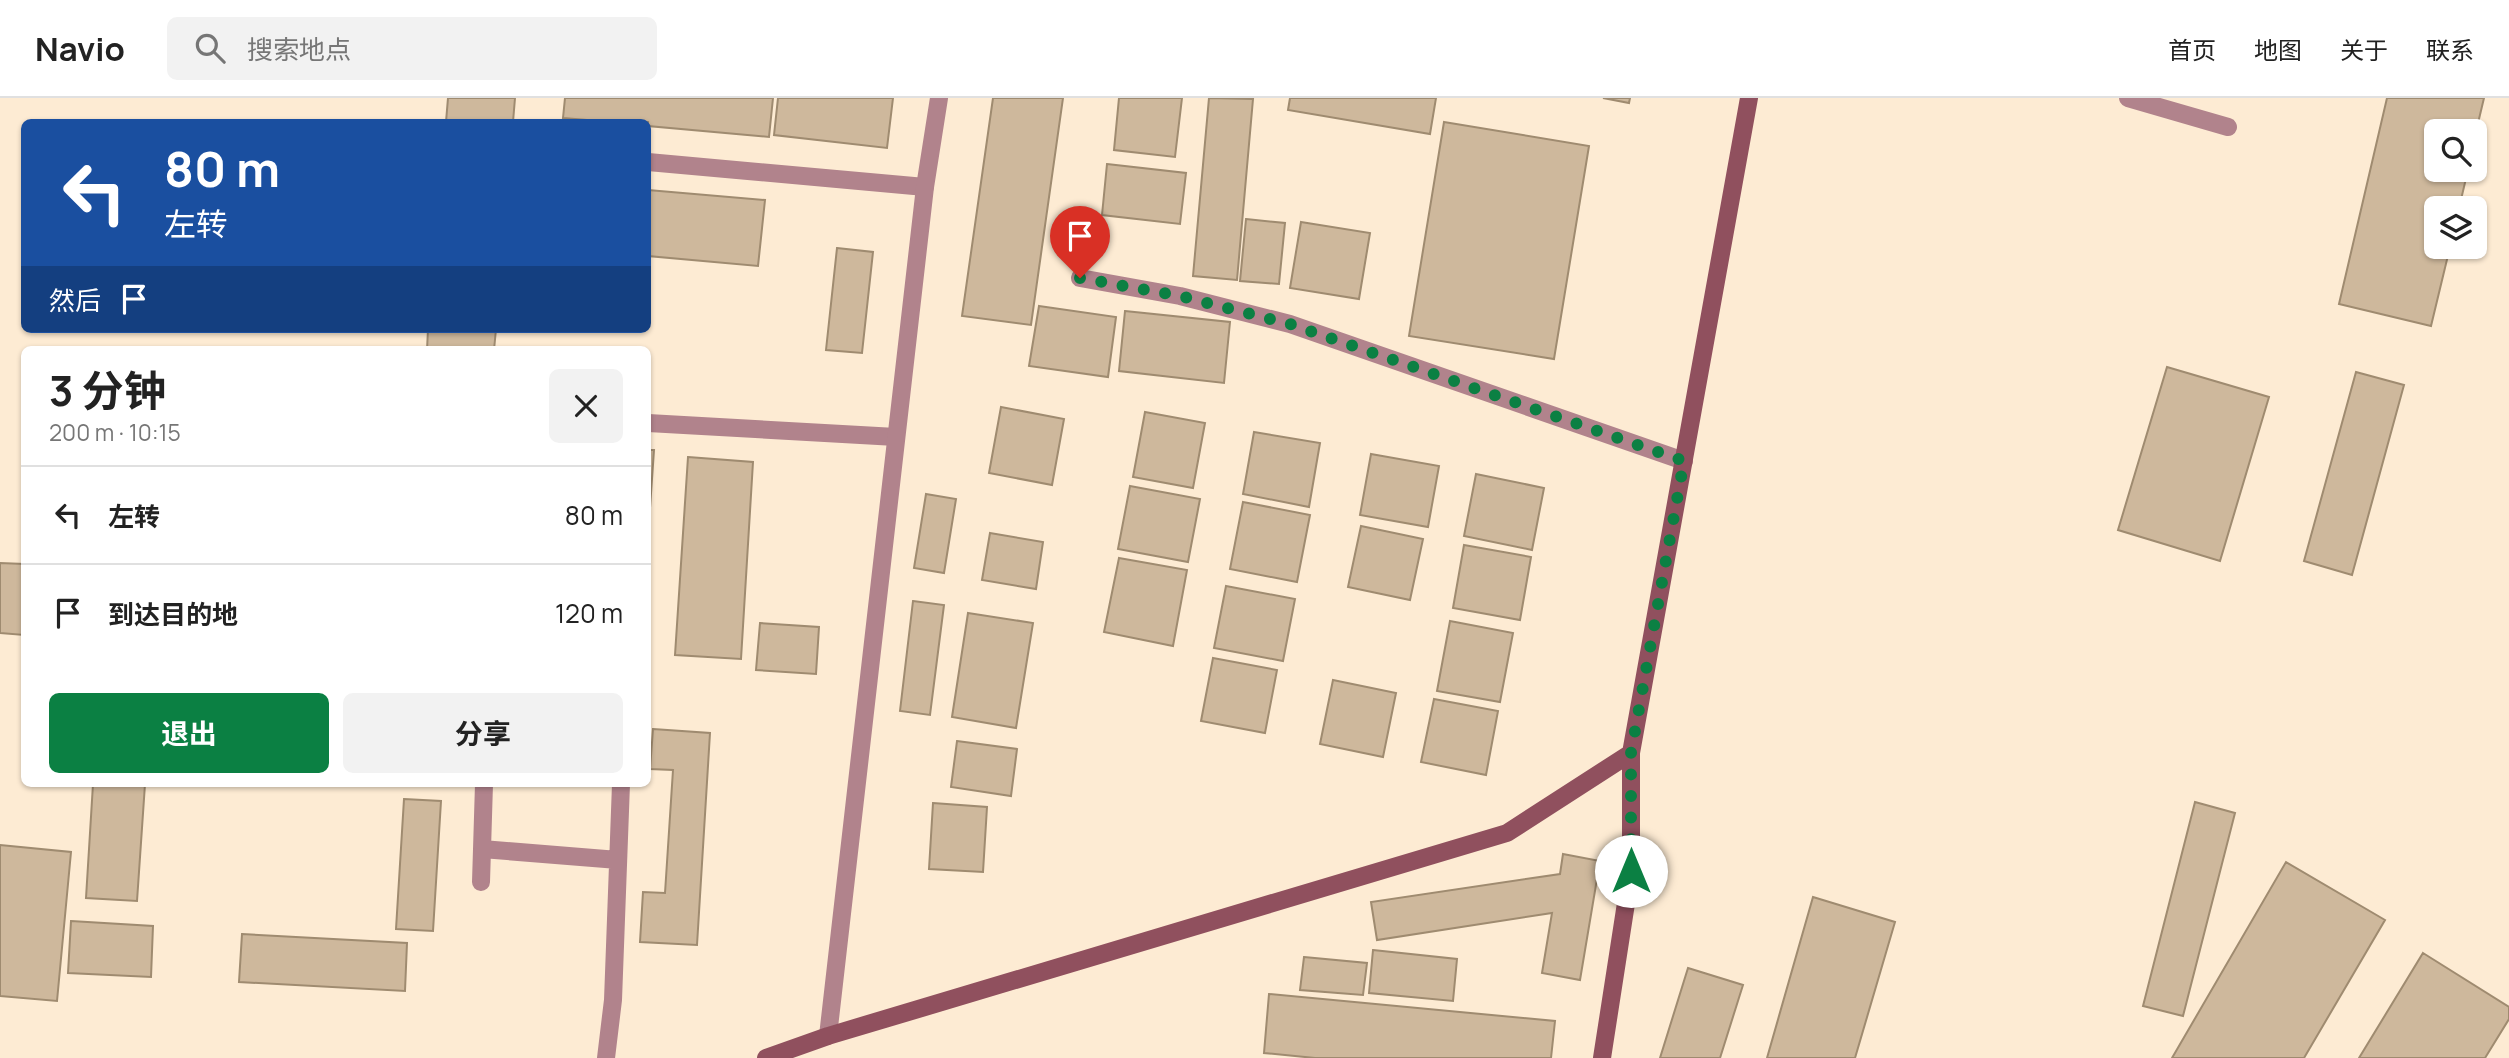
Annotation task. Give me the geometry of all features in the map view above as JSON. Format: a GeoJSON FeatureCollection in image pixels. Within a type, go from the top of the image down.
{"type":"FeatureCollection","features":[{"type":"Feature","properties":{"kind":"street"},"geometry":{"type":"LineString","coordinates":[[828,1036],[925,187],[939,98]]}},
{"type":"Feature","properties":{"kind":"street"},"geometry":{"type":"LineString","coordinates":[[1602,1058],[1631,871],[1631,753],[1749,98]]}},
{"type":"Feature","properties":{"kind":"street"},"geometry":{"type":"LineString","coordinates":[[2128,98],[2228,127]]}},
{"type":"Feature","properties":{"kind":"street"},"geometry":{"type":"LineString","coordinates":[[651,162],[925,187]]}},
{"type":"Feature","properties":{"kind":"street"},"geometry":{"type":"LineString","coordinates":[[1080,278],[1180,296],[1290,324],[1684,461]]}},
{"type":"Feature","properties":{"kind":"street"},"geometry":{"type":"LineString","coordinates":[[651,423],[896,437]]}},
{"type":"Feature","properties":{"kind":"street"},"geometry":{"type":"LineString","coordinates":[[766,1058],[828,1036],[1507,833],[1631,753]]}},
{"type":"Feature","properties":{"kind":"street"},"geometry":{"type":"LineString","coordinates":[[481,882],[484,787]]}},
{"type":"Feature","properties":{"kind":"street"},"geometry":{"type":"LineString","coordinates":[[606,1058],[613,1000],[621,787]]}},
{"type":"Feature","properties":{"kind":"street"},"geometry":{"type":"LineString","coordinates":[[482,849],[618,860]]}},
{"type":"Feature","properties":{"kind":"building"},"geometry":{"type":"Polygon","coordinates":[[[448,98],[515,98],[513,119],[446,119],[448,98]]]}},
{"type":"Feature","properties":{"kind":"building"},"geometry":{"type":"Polygon","coordinates":[[[565,98],[773,98],[769,137],[651,126],[651,119],[563,118],[565,98]]]}},
{"type":"Feature","properties":{"kind":"building"},"geometry":{"type":"Polygon","coordinates":[[[778,98],[893,98],[887,148],[774,135],[778,98]]]}},
{"type":"Feature","properties":{"kind":"building"},"geometry":{"type":"Polygon","coordinates":[[[993,98],[1063,98],[1031,325],[962,316],[993,98]]]}},
{"type":"Feature","properties":{"kind":"building"},"geometry":{"type":"Polygon","coordinates":[[[1119,98],[1182,98],[1175,157],[1114,150],[1119,98]]]}},
{"type":"Feature","properties":{"kind":"building"},"geometry":{"type":"Polygon","coordinates":[[[1209,98],[1253,99],[1237,280],[1193,276],[1209,98]]]}},
{"type":"Feature","properties":{"kind":"building"},"geometry":{"type":"Polygon","coordinates":[[[1290,98],[1436,98],[1430,134],[1288,110],[1290,98]]]}},
{"type":"Feature","properties":{"kind":"building"},"geometry":{"type":"Polygon","coordinates":[[[1603,98],[1630,98],[1629,103],[1603,98]]]}},
{"type":"Feature","properties":{"kind":"building"},"geometry":{"type":"Polygon","coordinates":[[[2387,98],[2484,98],[2479,119],[2424,119],[2424,182],[2465,182],[2462,196],[2424,196],[2424,259],[2447,259],[2431,326],[2339,304],[2387,98]]]}},
{"type":"Feature","properties":{"kind":"building"},"geometry":{"type":"Polygon","coordinates":[[[1444,122],[1589,146],[1554,359],[1409,336],[1444,122]]]}},
{"type":"Feature","properties":{"kind":"building"},"geometry":{"type":"Polygon","coordinates":[[[1107,164],[1186,173],[1180,224],[1102,215],[1107,164]]]}},
{"type":"Feature","properties":{"kind":"building"},"geometry":{"type":"Polygon","coordinates":[[[651,190],[765,200],[758,266],[651,256],[651,190]]]}},
{"type":"Feature","properties":{"kind":"building"},"geometry":{"type":"Polygon","coordinates":[[[1246,219],[1285,223],[1279,284],[1240,281],[1246,219]]]}},
{"type":"Feature","properties":{"kind":"building"},"geometry":{"type":"Polygon","coordinates":[[[1301,222],[1370,233],[1359,299],[1290,288],[1301,222]]]}},
{"type":"Feature","properties":{"kind":"building"},"geometry":{"type":"Polygon","coordinates":[[[837,248],[873,252],[862,353],[826,350],[837,248]]]}},
{"type":"Feature","properties":{"kind":"building"},"geometry":{"type":"Polygon","coordinates":[[[1039,306],[1116,317],[1108,377],[1029,366],[1039,306]]]}},
{"type":"Feature","properties":{"kind":"building"},"geometry":{"type":"Polygon","coordinates":[[[1125,311],[1230,322],[1224,383],[1119,371],[1125,311]]]}},
{"type":"Feature","properties":{"kind":"building"},"geometry":{"type":"Polygon","coordinates":[[[428,333],[496,333],[494,346],[427,346],[428,333]]]}},
{"type":"Feature","properties":{"kind":"building"},"geometry":{"type":"Polygon","coordinates":[[[2167,367],[2269,397],[2220,561],[2118,530],[2167,367]]]}},
{"type":"Feature","properties":{"kind":"building"},"geometry":{"type":"Polygon","coordinates":[[[2356,372],[2404,385],[2352,575],[2304,561],[2356,372]]]}},
{"type":"Feature","properties":{"kind":"building"},"geometry":{"type":"Polygon","coordinates":[[[1001,407],[1064,419],[1052,485],[989,473],[1001,407]]]}},
{"type":"Feature","properties":{"kind":"building"},"geometry":{"type":"Polygon","coordinates":[[[1145,412],[1205,423],[1193,488],[1133,477],[1145,412]]]}},
{"type":"Feature","properties":{"kind":"building"},"geometry":{"type":"Polygon","coordinates":[[[1254,432],[1320,443],[1309,507],[1243,494],[1254,432]]]}},
{"type":"Feature","properties":{"kind":"building"},"geometry":{"type":"Polygon","coordinates":[[[651,450],[654,450],[651,494],[651,450]]]}},
{"type":"Feature","properties":{"kind":"building"},"geometry":{"type":"Polygon","coordinates":[[[1371,454],[1439,466],[1428,527],[1360,515],[1371,454]]]}},
{"type":"Feature","properties":{"kind":"building"},"geometry":{"type":"Polygon","coordinates":[[[688,457],[753,462],[741,659],[675,655],[688,457]]]}},
{"type":"Feature","properties":{"kind":"building"},"geometry":{"type":"Polygon","coordinates":[[[1476,474],[1544,488],[1532,550],[1464,536],[1476,474]]]}},
{"type":"Feature","properties":{"kind":"building"},"geometry":{"type":"Polygon","coordinates":[[[1130,486],[1200,499],[1188,562],[1118,549],[1130,486]]]}},
{"type":"Feature","properties":{"kind":"building"},"geometry":{"type":"Polygon","coordinates":[[[926,494],[956,499],[944,573],[914,568],[926,494]]]}},
{"type":"Feature","properties":{"kind":"building"},"geometry":{"type":"Polygon","coordinates":[[[1243,502],[1310,515],[1297,582],[1230,569],[1243,502]]]}},
{"type":"Feature","properties":{"kind":"building"},"geometry":{"type":"Polygon","coordinates":[[[1361,526],[1423,539],[1410,600],[1348,587],[1361,526]]]}},
{"type":"Feature","properties":{"kind":"building"},"geometry":{"type":"Polygon","coordinates":[[[990,533],[1043,542],[1036,589],[982,580],[990,533]]]}},
{"type":"Feature","properties":{"kind":"building"},"geometry":{"type":"Polygon","coordinates":[[[1464,545],[1531,557],[1520,620],[1453,608],[1464,545]]]}},
{"type":"Feature","properties":{"kind":"building"},"geometry":{"type":"Polygon","coordinates":[[[1119,558],[1187,570],[1173,646],[1104,632],[1119,558]]]}},
{"type":"Feature","properties":{"kind":"building"},"geometry":{"type":"Polygon","coordinates":[[[0,563],[21,564],[21,635],[0,633],[0,563]]]}},
{"type":"Feature","properties":{"kind":"building"},"geometry":{"type":"Polygon","coordinates":[[[1226,586],[1295,599],[1283,661],[1214,648],[1226,586]]]}},
{"type":"Feature","properties":{"kind":"building"},"geometry":{"type":"Polygon","coordinates":[[[913,601],[944,605],[930,715],[900,711],[913,601]]]}},
{"type":"Feature","properties":{"kind":"building"},"geometry":{"type":"Polygon","coordinates":[[[968,613],[1033,623],[1016,728],[952,717],[968,613]]]}},
{"type":"Feature","properties":{"kind":"building"},"geometry":{"type":"Polygon","coordinates":[[[1450,621],[1513,633],[1500,702],[1437,691],[1450,621]]]}},
{"type":"Feature","properties":{"kind":"building"},"geometry":{"type":"Polygon","coordinates":[[[760,623],[819,627],[816,674],[756,670],[760,623]]]}},
{"type":"Feature","properties":{"kind":"building"},"geometry":{"type":"Polygon","coordinates":[[[1213,658],[1277,670],[1265,733],[1201,721],[1213,658]]]}},
{"type":"Feature","properties":{"kind":"building"},"geometry":{"type":"Polygon","coordinates":[[[1333,680],[1396,693],[1383,757],[1320,744],[1333,680]]]}},
{"type":"Feature","properties":{"kind":"building"},"geometry":{"type":"Polygon","coordinates":[[[1434,699],[1498,711],[1486,775],[1421,762],[1434,699]]]}},
{"type":"Feature","properties":{"kind":"building"},"geometry":{"type":"Polygon","coordinates":[[[653,729],[710,733],[697,945],[640,942],[643,892],[665,893],[673,770],[651,769],[653,729]]]}},
{"type":"Feature","properties":{"kind":"building"},"geometry":{"type":"Polygon","coordinates":[[[957,741],[1017,749],[1011,796],[951,787],[957,741]]]}},
{"type":"Feature","properties":{"kind":"building"},"geometry":{"type":"Polygon","coordinates":[[[93,787],[145,787],[137,901],[86,898],[93,787]]]}},
{"type":"Feature","properties":{"kind":"building"},"geometry":{"type":"Polygon","coordinates":[[[404,799],[441,801],[433,931],[396,929],[404,799]]]}},
{"type":"Feature","properties":{"kind":"building"},"geometry":{"type":"Polygon","coordinates":[[[2195,802],[2235,813],[2183,1016],[2143,1006],[2195,802]]]}},
{"type":"Feature","properties":{"kind":"building"},"geometry":{"type":"Polygon","coordinates":[[[933,803],[987,807],[983,872],[929,869],[933,803]]]}},
{"type":"Feature","properties":{"kind":"building"},"geometry":{"type":"Polygon","coordinates":[[[0,845],[71,852],[57,1001],[0,996],[0,845]]]}},
{"type":"Feature","properties":{"kind":"building"},"geometry":{"type":"Polygon","coordinates":[[[1563,854],[1600,861],[1580,980],[1542,973],[1552,913],[1377,940],[1371,902],[1560,874],[1563,854]]]}},
{"type":"Feature","properties":{"kind":"building"},"geometry":{"type":"Polygon","coordinates":[[[2286,862],[2385,920],[2304,1058],[2172,1058],[2286,862]]]}},
{"type":"Feature","properties":{"kind":"building"},"geometry":{"type":"Polygon","coordinates":[[[1813,897],[1895,922],[1855,1058],[1767,1058],[1813,897]]]}},
{"type":"Feature","properties":{"kind":"building"},"geometry":{"type":"Polygon","coordinates":[[[71,921],[153,926],[151,977],[68,973],[71,921]]]}},
{"type":"Feature","properties":{"kind":"building"},"geometry":{"type":"Polygon","coordinates":[[[242,934],[407,943],[405,991],[239,982],[242,934]]]}},
{"type":"Feature","properties":{"kind":"building"},"geometry":{"type":"Polygon","coordinates":[[[1373,950],[1457,959],[1453,1001],[1369,993],[1373,950]]]}},
{"type":"Feature","properties":{"kind":"building"},"geometry":{"type":"Polygon","coordinates":[[[2423,953],[2509,1007],[2509,1019],[2485,1058],[2359,1058],[2423,953]]]}},
{"type":"Feature","properties":{"kind":"building"},"geometry":{"type":"Polygon","coordinates":[[[1304,957],[1367,963],[1363,995],[1300,990],[1304,957]]]}},
{"type":"Feature","properties":{"kind":"building"},"geometry":{"type":"Polygon","coordinates":[[[1688,968],[1743,985],[1720,1058],[1660,1058],[1688,968]]]}},
{"type":"Feature","properties":{"kind":"building"},"geometry":{"type":"Polygon","coordinates":[[[1269,994],[1555,1021],[1551,1058],[1315,1058],[1264,1053],[1269,994]]]}},
{"type":"Feature","properties":{"kind":"route"},"geometry":{"type":"LineString","coordinates":[[1080,278],[1180,296],[1290,324],[1684,461],[1631,753],[1631,871]]}}]}
